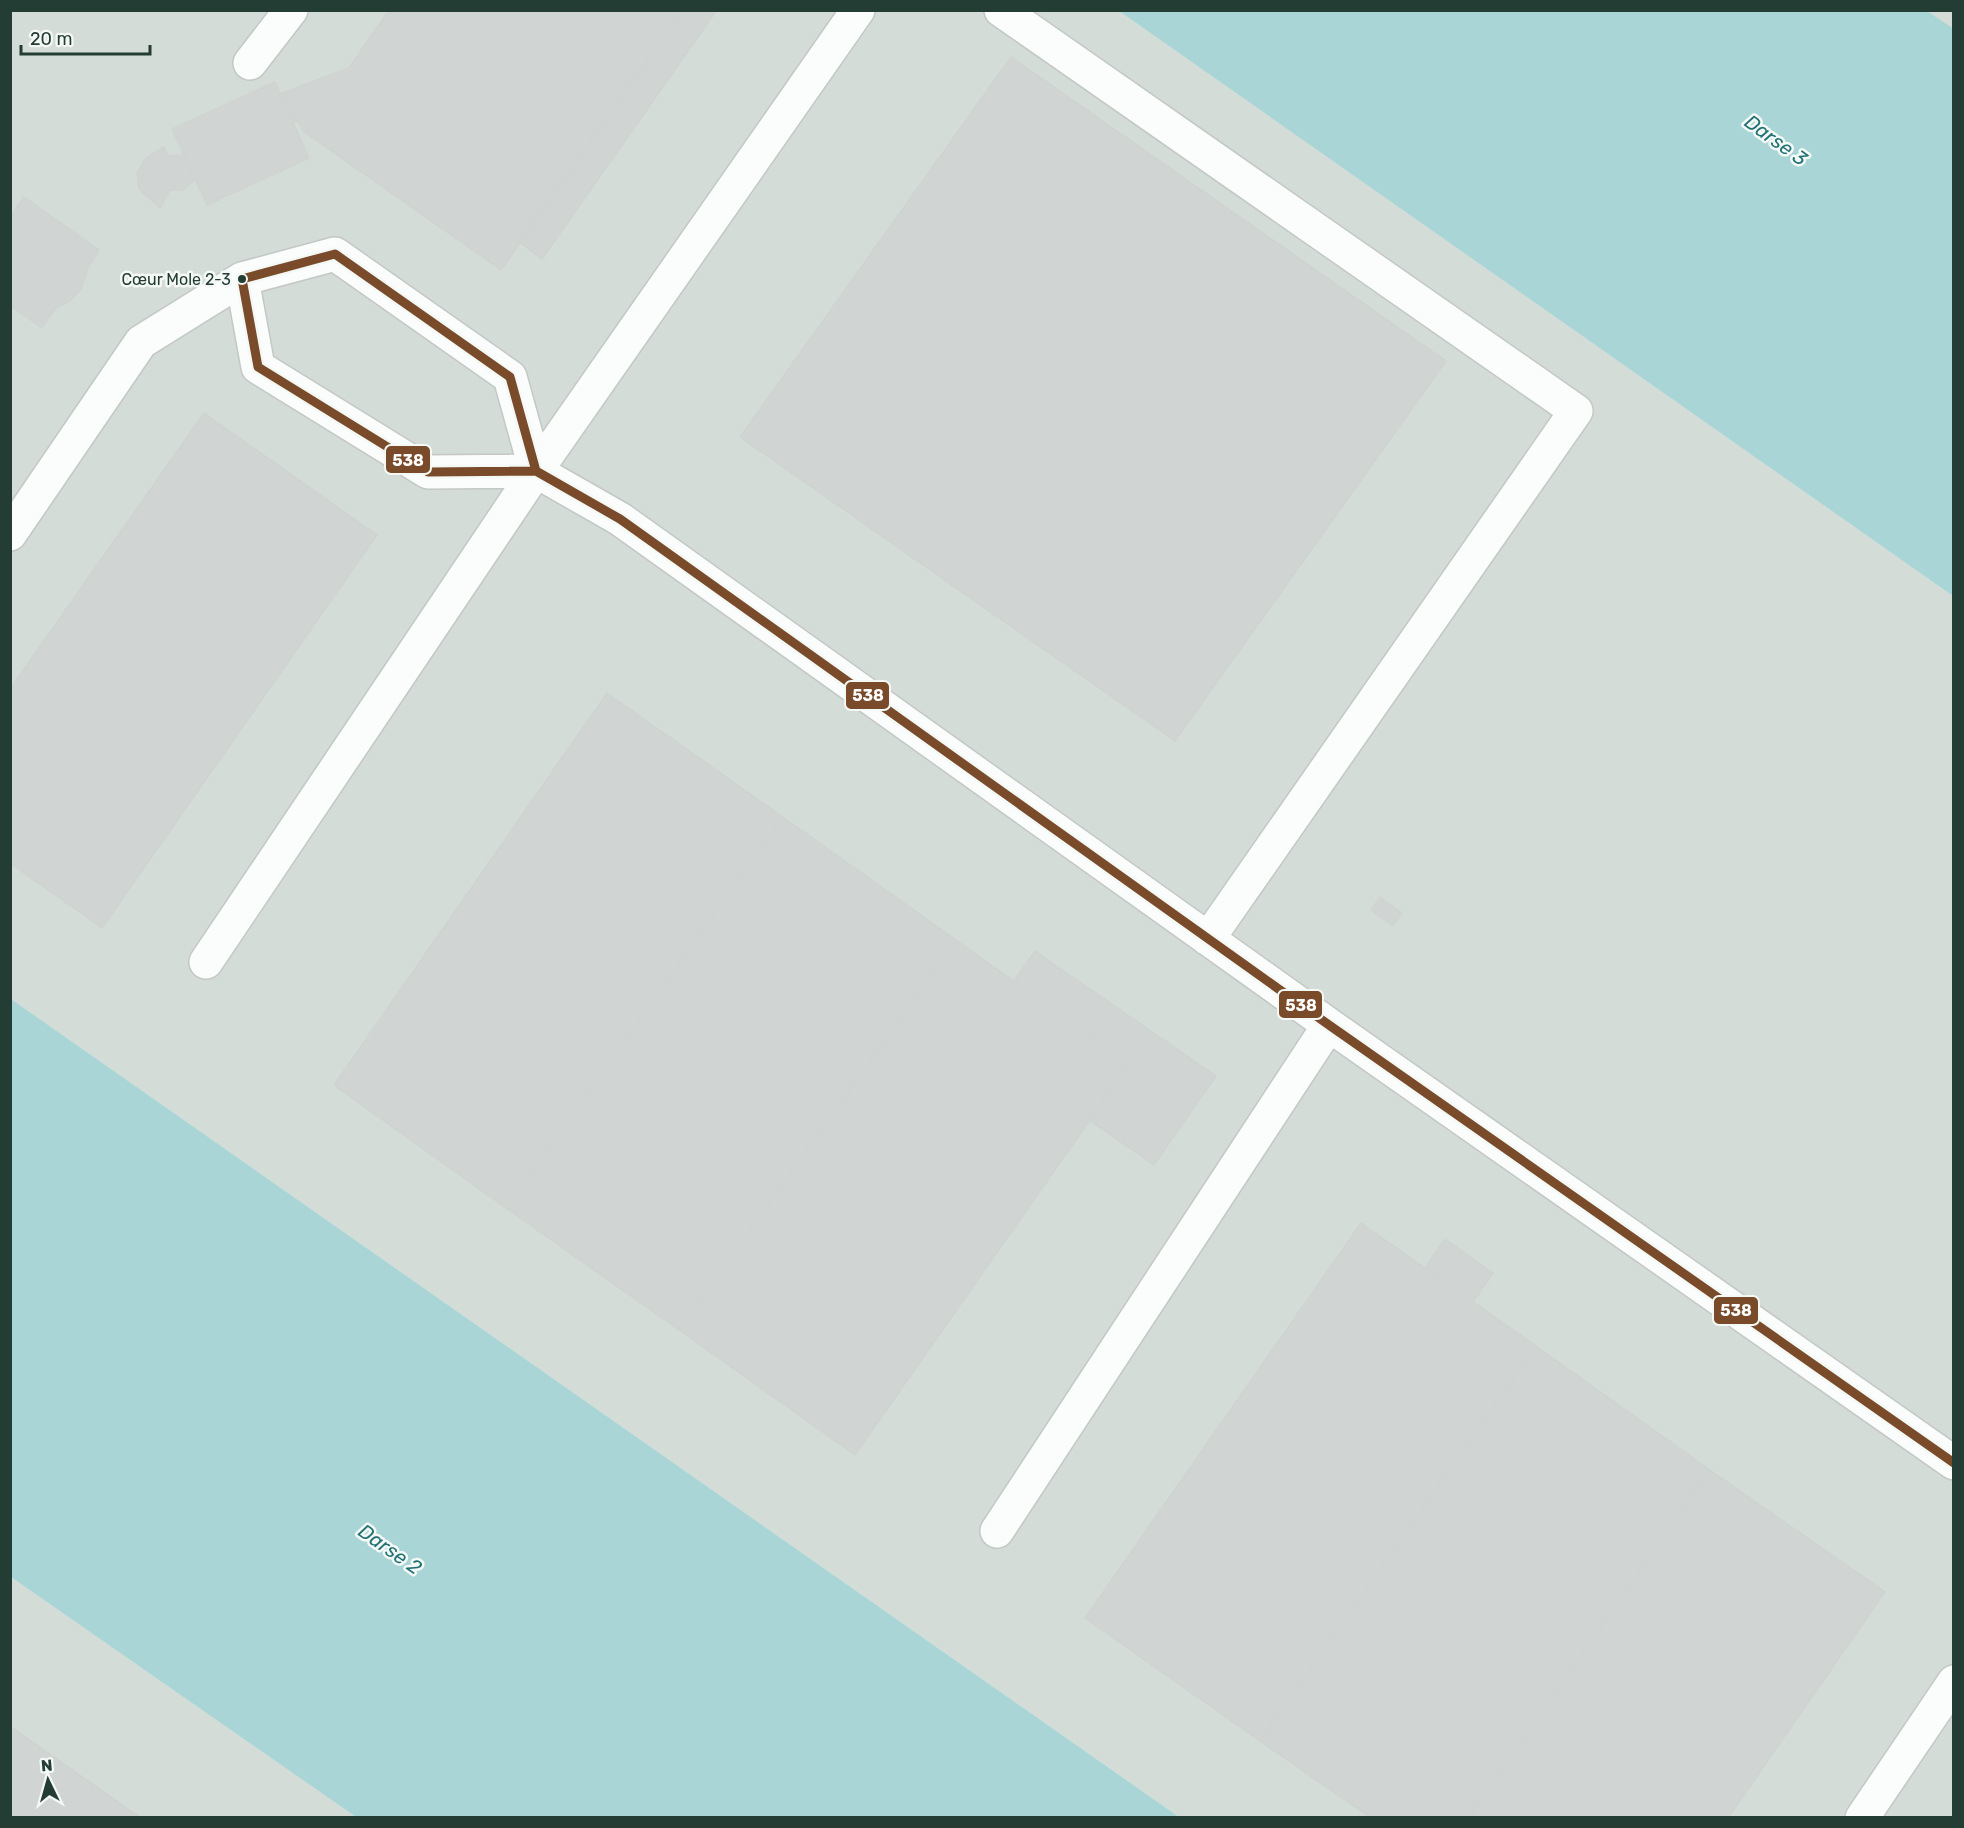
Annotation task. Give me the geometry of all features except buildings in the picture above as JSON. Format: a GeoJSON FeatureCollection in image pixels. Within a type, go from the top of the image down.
{"type":"FeatureCollection","features":[{"type":"Feature","properties":{"kind":"street"},"geometry":{"type":"LineString","coordinates":[[250,63],[291,10]]}},
{"type":"Feature","properties":{"kind":"street"},"geometry":{"type":"LineString","coordinates":[[206,962],[536,471],[858,10]]}},
{"type":"Feature","properties":{"kind":"street"},"geometry":{"type":"LineString","coordinates":[[1001,10],[1576,411],[1208,939]]}},
{"type":"Feature","properties":{"kind":"street"},"geometry":{"type":"LineString","coordinates":[[10,534],[141,342],[242,279],[335,254],[510,377],[536,471]]}},
{"type":"Feature","properties":{"kind":"street"},"geometry":{"type":"LineString","coordinates":[[242,279],[258,367],[428,472],[536,471],[620,519],[1329,1025],[1953,1463]]}},
{"type":"Feature","properties":{"kind":"street"},"geometry":{"type":"LineString","coordinates":[[997,1531],[1329,1025]]}},
{"type":"Feature","properties":{"kind":"street"},"geometry":{"type":"LineString","coordinates":[[1862,1818],[1953,1682]]}},
{"type":"Feature","properties":{"kind":"shaded area"},"geometry":{"type":"Polygon","coordinates":[[[11,11],[1119,11],[1953,596],[1953,1817],[1179,1817],[11,999],[11,11]]]}},
{"type":"Feature","properties":{"kind":"shaded area"},"geometry":{"type":"Polygon","coordinates":[[[1927,11],[1953,11],[1953,29],[1927,11]]]}},
{"type":"Feature","properties":{"kind":"shaded area"},"geometry":{"type":"Polygon","coordinates":[[[11,1577],[356,1817],[11,1817],[11,1577]]]}},
{"type":"Feature","properties":{"kind":"water","name":"Darse 3"},"geometry":{"type":"Polygon","coordinates":[[[1119,11],[1927,11],[1954,29],[1953,596],[1119,11]]]}},
{"type":"Feature","properties":{"kind":"water","name":"Darse 2"},"geometry":{"type":"Polygon","coordinates":[[[10,999],[1179,1817],[356,1817],[11,1577],[10,999]]]}},
{"type":"Feature","properties":{"kind":"transit line","name":"538"},"geometry":{"type":"LineString","coordinates":[[242,279],[335,254],[510,377],[536,471]]}},
{"type":"Feature","properties":{"kind":"transit line","name":"538"},"geometry":{"type":"LineString","coordinates":[[242,279],[258,367],[428,472],[536,471],[620,519],[1329,1025],[1954,1463]]}},
{"type":"Feature","properties":{"kind":"place","name":"Cœur Mole 2-3"},"geometry":{"type":"Point","coordinates":[242,279]}}]}
